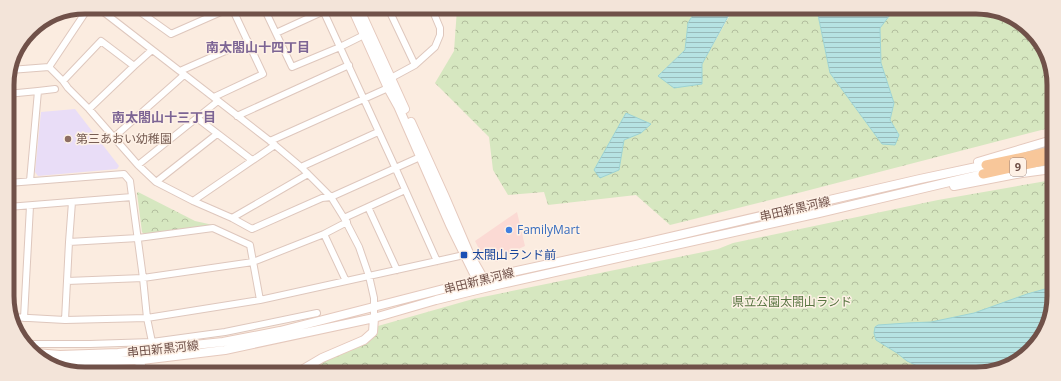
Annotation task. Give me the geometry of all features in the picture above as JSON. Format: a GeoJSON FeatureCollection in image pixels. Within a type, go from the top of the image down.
{"type":"FeatureCollection","features":[{"type":"Feature","properties":{"kind":"main road"},"geometry":{"type":"LineString","coordinates":[[355,14],[420,156],[432,177],[483,284]]}},
{"type":"Feature","properties":{"kind":"main road"},"geometry":{"type":"LineString","coordinates":[[362,14],[391,78],[432,177],[450,226],[464,255],[483,284]]}},
{"type":"Feature","properties":{"kind":"main road","name":"串田新黒河線"},"geometry":{"type":"LineString","coordinates":[[920,179],[1047,142]]}},
{"type":"Feature","properties":{"kind":"main road","name":"9"},"geometry":{"type":"LineString","coordinates":[[986,165],[1047,152]]}},
{"type":"Feature","properties":{"kind":"main road","name":"9"},"geometry":{"type":"LineString","coordinates":[[983,174],[1047,160]]}},
{"type":"Feature","properties":{"kind":"main road","name":"串田新黒河線"},"geometry":{"type":"LineString","coordinates":[[62,363],[142,365],[225,350],[374,318],[483,284],[652,242],[986,165]]}},
{"type":"Feature","properties":{"kind":"main road","name":"串田新黒河線"},"geometry":{"type":"LineString","coordinates":[[43,354],[60,355],[118,353],[223,342],[280,331],[374,307],[819,213],[1022,173],[1047,170]]}},
{"type":"Feature","properties":{"kind":"main road","name":"串田新黒河線"},"geometry":{"type":"LineString","coordinates":[[819,213],[983,174]]}},
{"type":"Feature","properties":{"kind":"main road"},"geometry":{"type":"LineString","coordinates":[[307,367],[322,358],[364,340],[373,332],[374,318]]}},
{"type":"Feature","properties":{"kind":"street"},"geometry":{"type":"LineString","coordinates":[[49,67],[85,14]]}},
{"type":"Feature","properties":{"kind":"street"},"geometry":{"type":"LineString","coordinates":[[106,14],[272,143],[301,167],[331,197],[359,246],[369,276],[374,298],[374,318]]}},
{"type":"Feature","properties":{"kind":"street"},"geometry":{"type":"LineString","coordinates":[[143,14],[171,34],[217,14]]}},
{"type":"Feature","properties":{"kind":"street"},"geometry":{"type":"LineString","coordinates":[[138,165],[197,118],[216,99],[263,74],[234,14]]}},
{"type":"Feature","properties":{"kind":"street"},"geometry":{"type":"LineString","coordinates":[[267,14],[292,67],[340,47],[364,35]]}},
{"type":"Feature","properties":{"kind":"street"},"geometry":{"type":"LineString","coordinates":[[276,33],[315,14]]}},
{"type":"Feature","properties":{"kind":"street"},"geometry":{"type":"LineString","coordinates":[[325,14],[437,261]]}},
{"type":"Feature","properties":{"kind":"street"},"geometry":{"type":"LineString","coordinates":[[391,14],[415,65]]}},
{"type":"Feature","properties":{"kind":"street"},"geometry":{"type":"LineString","coordinates":[[391,78],[415,65],[435,47],[440,35],[440,28],[434,14]]}},
{"type":"Feature","properties":{"kind":"street"},"geometry":{"type":"LineString","coordinates":[[63,81],[101,41],[134,66]]}},
{"type":"Feature","properties":{"kind":"street"},"geometry":{"type":"LineString","coordinates":[[113,138],[182,73],[248,41]]}},
{"type":"Feature","properties":{"kind":"street"},"geometry":{"type":"LineString","coordinates":[[89,109],[152,50]]}},
{"type":"Feature","properties":{"kind":"street"},"geometry":{"type":"LineString","coordinates":[[237,116],[349,65]]}},
{"type":"Feature","properties":{"kind":"street"},"geometry":{"type":"LineString","coordinates":[[16,70],[49,67],[89,109],[138,165],[156,182],[252,229],[322,198],[331,197],[420,156]]}},
{"type":"Feature","properties":{"kind":"street"},"geometry":{"type":"LineString","coordinates":[[193,201],[252,160],[272,143],[364,98],[388,88]]}},
{"type":"Feature","properties":{"kind":"street"},"geometry":{"type":"LineString","coordinates":[[14,94],[55,89]]}},
{"type":"Feature","properties":{"kind":"street"},"geometry":{"type":"LineString","coordinates":[[30,181],[38,92]]}},
{"type":"Feature","properties":{"kind":"street"},"geometry":{"type":"LineString","coordinates":[[197,118],[252,160]]}},
{"type":"Feature","properties":{"kind":"street"},"geometry":{"type":"LineString","coordinates":[[301,167],[378,132]]}},
{"type":"Feature","properties":{"kind":"street"},"geometry":{"type":"LineString","coordinates":[[156,182],[217,134]]}},
{"type":"Feature","properties":{"kind":"street"},"geometry":{"type":"LineString","coordinates":[[14,182],[124,174],[130,181],[147,318],[152,342]]}},
{"type":"Feature","properties":{"kind":"street"},"geometry":{"type":"LineString","coordinates":[[232,218],[308,174]]}},
{"type":"Feature","properties":{"kind":"street"},"geometry":{"type":"LineString","coordinates":[[67,281],[143,278],[252,262],[324,234],[368,207],[405,190]]}},
{"type":"Feature","properties":{"kind":"street"},"geometry":{"type":"LineString","coordinates":[[14,207],[132,197]]}},
{"type":"Feature","properties":{"kind":"street"},"geometry":{"type":"LineString","coordinates":[[65,320],[72,202]]}},
{"type":"Feature","properties":{"kind":"street"},"geometry":{"type":"LineString","coordinates":[[24,318],[30,206]]}},
{"type":"Feature","properties":{"kind":"street"},"geometry":{"type":"LineString","coordinates":[[368,207],[397,270]]}},
{"type":"Feature","properties":{"kind":"street"},"geometry":{"type":"LineString","coordinates":[[69,242],[138,238],[213,228],[250,246],[260,300]]}},
{"type":"Feature","properties":{"kind":"street"},"geometry":{"type":"LineString","coordinates":[[324,234],[346,281]]}},
{"type":"Feature","properties":{"kind":"street"},"geometry":{"type":"LineString","coordinates":[[18,318],[65,320],[147,318],[260,300],[464,255]]}},
{"type":"Feature","properties":{"kind":"street"},"geometry":{"type":"LineString","coordinates":[[33,344],[152,342],[224,332],[317,313]]}},
{"type":"Feature","properties":{"kind":"shaded area","name":"第三あおい幼稚園"},"geometry":{"type":"Polygon","coordinates":[[[75,109],[119,166],[117,169],[38,176],[35,172],[41,112],[75,109]]]}},
{"type":"Feature","properties":{"kind":"shaded area"},"geometry":{"type":"Polygon","coordinates":[[[517,212],[525,246],[505,255],[497,262],[482,255],[475,241],[517,212]]]}},
{"type":"Feature","properties":{"kind":"green space"},"geometry":{"type":"Polygon","coordinates":[[[457,14],[694,14],[688,23],[685,50],[658,76],[702,84],[702,64],[730,14],[818,14],[830,73],[882,144],[899,135],[890,120],[894,103],[881,63],[880,28],[891,14],[976,14],[995,16],[1016,26],[1038,49],[1045,66],[1047,85],[1047,129],[670,225],[636,195],[548,205],[544,192],[508,195],[493,170],[489,137],[435,83],[454,51],[457,14]]]}},
{"type":"Feature","properties":{"kind":"green space","name":"県立公園太閤山ランド"},"geometry":{"type":"Polygon","coordinates":[[[1047,181],[1047,296],[1045,315],[1040,328],[1026,346],[1012,358],[995,365],[981,367],[315,367],[324,361],[366,344],[377,334],[378,326],[473,299],[718,249],[733,243],[938,200],[1047,181]]]}},
{"type":"Feature","properties":{"kind":"green space"},"geometry":{"type":"Polygon","coordinates":[[[138,192],[195,221],[213,225],[144,234],[142,232],[138,192]]]}},
{"type":"Feature","properties":{"kind":"water"},"geometry":{"type":"Polygon","coordinates":[[[694,14],[729,14],[702,64],[702,84],[674,88],[658,76],[685,50],[688,23],[694,14]]]}},
{"type":"Feature","properties":{"kind":"water"},"geometry":{"type":"Polygon","coordinates":[[[818,14],[891,14],[880,28],[881,63],[894,103],[890,120],[899,135],[895,145],[882,144],[830,73],[818,14]]]}},
{"type":"Feature","properties":{"kind":"water"},"geometry":{"type":"Polygon","coordinates":[[[626,113],[651,124],[641,133],[624,140],[619,170],[600,178],[594,170],[626,113]]]}},
{"type":"Feature","properties":{"kind":"water"},"geometry":{"type":"Polygon","coordinates":[[[1047,289],[1045,315],[1040,328],[1026,346],[1012,358],[995,365],[981,367],[919,367],[907,361],[876,340],[874,333],[875,327],[878,325],[931,322],[974,313],[1027,294],[1047,289]]]}},
{"type":"Feature","properties":{"kind":"place","name":"第三あおい幼稚園"},"geometry":{"type":"Point","coordinates":[68,139]}},
{"type":"Feature","properties":{"kind":"place","name":"FamilyMart"},"geometry":{"type":"Point","coordinates":[509,230]}},
{"type":"Feature","properties":{"kind":"place","name":"太閤山ランド前"},"geometry":{"type":"Point","coordinates":[464,255]}},
{"type":"Feature","properties":{"kind":"district","name":"南太閤山十四丁目"},"geometry":{"type":"Point","coordinates":[258,47]}},
{"type":"Feature","properties":{"kind":"district","name":"南太閤山十三丁目"},"geometry":{"type":"Point","coordinates":[164,117]}}]}
